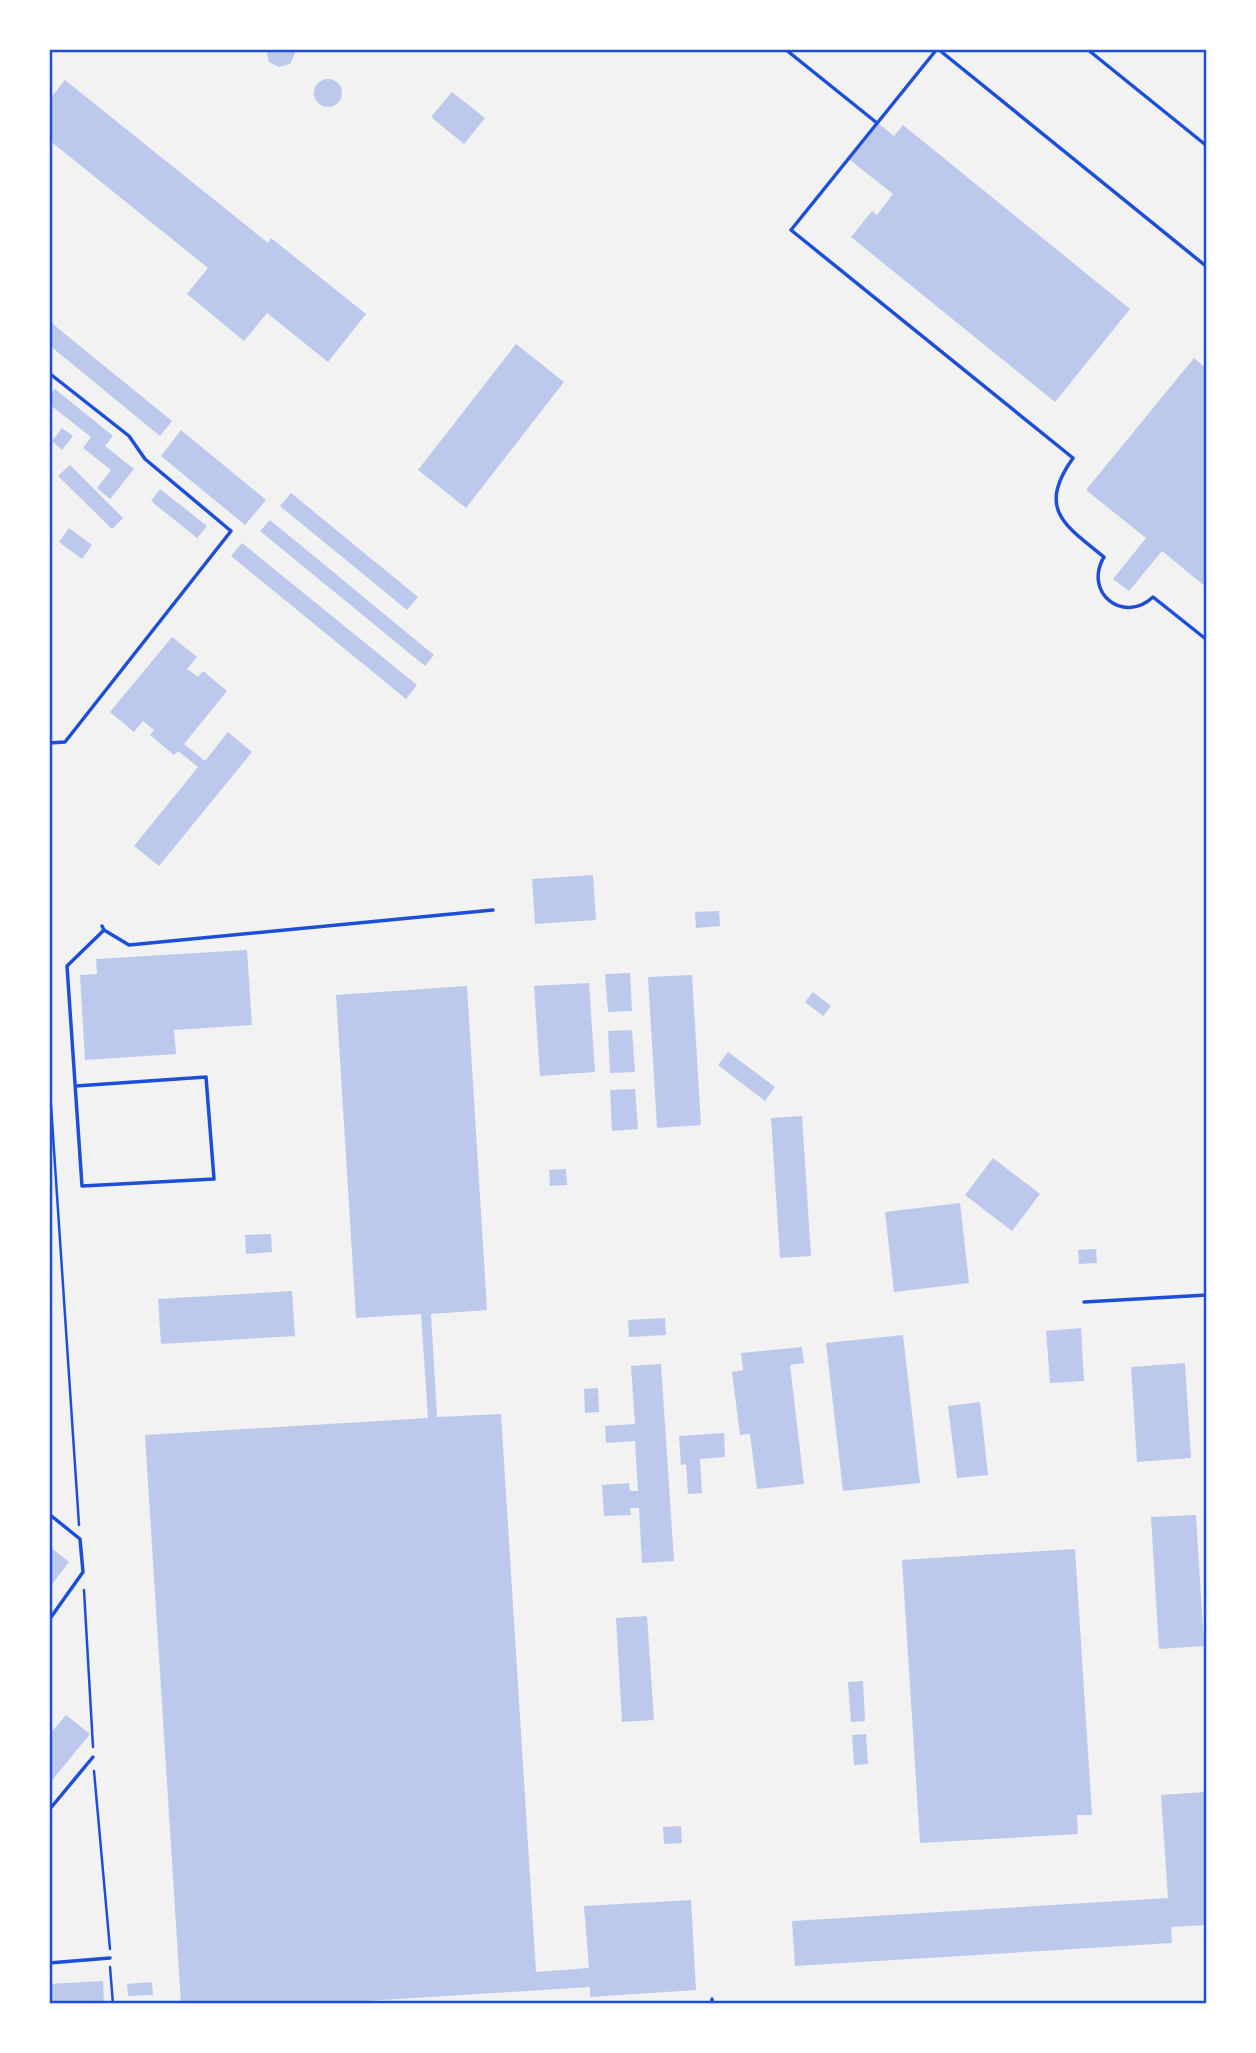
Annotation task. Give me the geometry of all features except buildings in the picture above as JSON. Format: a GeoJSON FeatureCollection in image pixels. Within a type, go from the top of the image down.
{"type":"FeatureCollection","features":[{"type":"Feature","properties":{"kind":"lane"},"geometry":{"type":"LineString","coordinates":[[785,49],[877,123]]}},
{"type":"Feature","properties":{"kind":"lane"},"geometry":{"type":"LineString","coordinates":[[1207,267],[937,49],[791,230],[1073,458],[1062,475],[1057,490],[1058,510],[1065,525],[1104,557],[1097,573],[1100,591],[1105,598],[1121,608],[1129,609],[1147,603],[1153,597],[1207,640]]}},
{"type":"Feature","properties":{"kind":"lane"},"geometry":{"type":"LineString","coordinates":[[1087,49],[1207,146]]}},
{"type":"Feature","properties":{"kind":"lane"},"geometry":{"type":"LineString","coordinates":[[49,373],[129,436],[145,459],[231,531],[65,742],[49,743]]}},
{"type":"Feature","properties":{"kind":"lane"},"geometry":{"type":"LineString","coordinates":[[76,1086],[206,1077],[214,1179],[82,1186],[67,966],[103,928],[129,945],[493,910]]}},
{"type":"Feature","properties":{"kind":"lane"},"geometry":{"type":"LineString","coordinates":[[1084,1303],[1207,1294]]}},
{"type":"Feature","properties":{"kind":"lane"},"geometry":{"type":"LineString","coordinates":[[49,1514],[80,1539],[83,1572],[49,1620]]}},
{"type":"Feature","properties":{"kind":"lane"},"geometry":{"type":"LineString","coordinates":[[49,1810],[93,1757]]}},
{"type":"Feature","properties":{"kind":"lane"},"geometry":{"type":"LineString","coordinates":[[49,1963],[110,1958]]}},
{"type":"Feature","properties":{"kind":"path"},"geometry":{"type":"LineString","coordinates":[[49,1075],[80,1539]]}},
{"type":"Feature","properties":{"kind":"path"},"geometry":{"type":"LineString","coordinates":[[49,1172],[55,1172]]}},
{"type":"Feature","properties":{"kind":"path"},"geometry":{"type":"LineString","coordinates":[[83,1572],[93,1757],[113,2004]]}}]}
